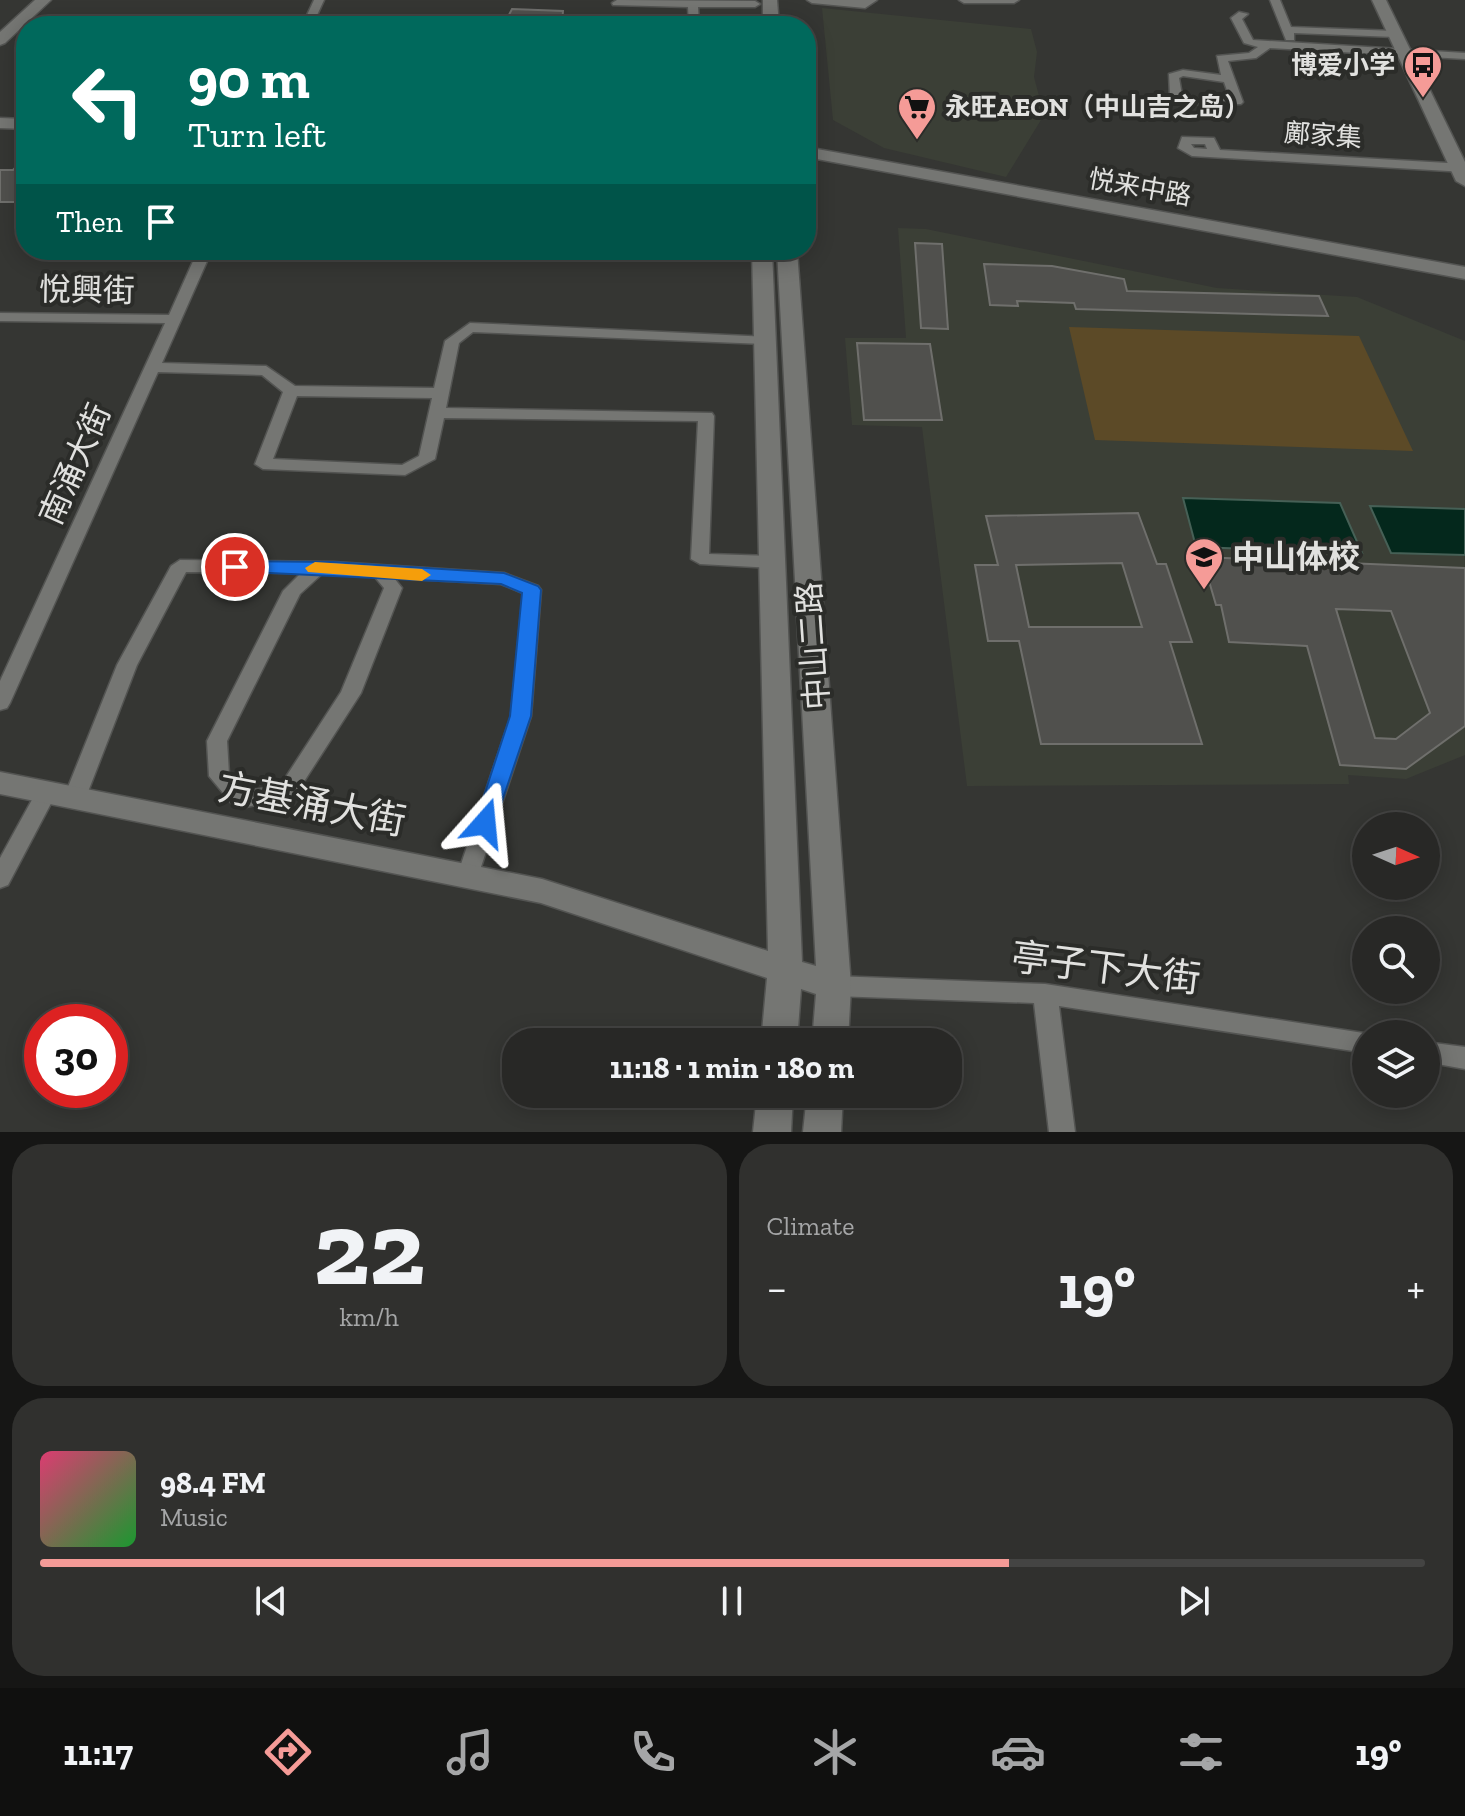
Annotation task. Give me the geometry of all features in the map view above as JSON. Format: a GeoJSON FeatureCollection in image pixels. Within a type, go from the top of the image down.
{"type":"FeatureCollection","features":[{"type":"Feature","properties":{"kind":"main road"},"geometry":{"type":"LineString","coordinates":[[0,24],[27,0]]}},
{"type":"Feature","properties":{"kind":"main road"},"geometry":{"type":"LineString","coordinates":[[26,16],[44,0]]}},
{"type":"Feature","properties":{"kind":"main road"},"geometry":{"type":"LineString","coordinates":[[1379,0],[1463,172]]}},
{"type":"Feature","properties":{"kind":"main road"},"geometry":{"type":"LineString","coordinates":[[0,40],[16,25]]}},
{"type":"Feature","properties":{"kind":"main road","name":"悦来中路"},"geometry":{"type":"LineString","coordinates":[[816,157],[1465,275]]}},
{"type":"Feature","properties":{"kind":"main road","name":"中山二路"},"geometry":{"type":"LineString","coordinates":[[762,260],[785,970],[780,1028]]}},
{"type":"Feature","properties":{"kind":"main road","name":"中山二路"},"geometry":{"type":"LineString","coordinates":[[788,260],[834,986],[831,1028]]}},
{"type":"Feature","properties":{"kind":"main road","name":"方基涌大街"},"geometry":{"type":"LineString","coordinates":[[0,783],[542,891],[834,986]]}},
{"type":"Feature","properties":{"kind":"main road"},"geometry":{"type":"LineString","coordinates":[[772,1132],[774,1108]]}},
{"type":"Feature","properties":{"kind":"main road"},"geometry":{"type":"LineString","coordinates":[[822,1132],[824,1108]]}},
{"type":"Feature","properties":{"kind":"street"},"geometry":{"type":"LineString","coordinates":[[812,0],[865,5],[872,0]]}},
{"type":"Feature","properties":{"kind":"street"},"geometry":{"type":"LineString","coordinates":[[964,0],[1014,0]]}},
{"type":"Feature","properties":{"kind":"street"},"geometry":{"type":"LineString","coordinates":[[1275,0],[1295,48]]}},
{"type":"Feature","properties":{"kind":"street"},"geometry":{"type":"LineString","coordinates":[[617,3],[760,1]]}},
{"type":"Feature","properties":{"kind":"street"},"geometry":{"type":"LineString","coordinates":[[1243,14],[1236,18],[1249,43],[1465,56]]}},
{"type":"Feature","properties":{"kind":"street"},"geometry":{"type":"LineString","coordinates":[[1286,30],[1395,34]]}},
{"type":"Feature","properties":{"kind":"street"},"geometry":{"type":"LineString","coordinates":[[1229,79],[1183,73],[1173,76],[1176,96],[1184,102],[1237,102],[1229,79],[1221,58],[1252,56],[1268,45]]}},
{"type":"Feature","properties":{"kind":"street","name":"鄺家集"},"geometry":{"type":"LineString","coordinates":[[1184,148],[1463,172]]}},
{"type":"Feature","properties":{"kind":"street","name":"南涌大街"},"geometry":{"type":"LineString","coordinates":[[0,703],[201,260]]}},
{"type":"Feature","properties":{"kind":"street","name":"悅興街"},"geometry":{"type":"LineString","coordinates":[[0,317],[174,319]]}},
{"type":"Feature","properties":{"kind":"street"},"geometry":{"type":"LineString","coordinates":[[291,391],[263,464],[405,470],[427,459],[452,341],[470,327],[765,340]]}},
{"type":"Feature","properties":{"kind":"street"},"geometry":{"type":"LineString","coordinates":[[152,367],[266,371],[291,391],[441,393]]}},
{"type":"Feature","properties":{"kind":"street"},"geometry":{"type":"LineString","coordinates":[[436,413],[706,416],[700,559],[772,562]]}},
{"type":"Feature","properties":{"kind":"street"},"geometry":{"type":"LineString","coordinates":[[0,879],[60,795],[180,566],[318,568],[504,579],[532,590],[521,716],[468,876]]}},
{"type":"Feature","properties":{"kind":"street"},"geometry":{"type":"LineString","coordinates":[[241,800],[219,776],[217,741],[292,591],[318,568]]}},
{"type":"Feature","properties":{"kind":"street"},"geometry":{"type":"LineString","coordinates":[[241,800],[287,792],[351,693],[393,588],[381,573]]}},
{"type":"Feature","properties":{"kind":"street"},"geometry":{"type":"LineString","coordinates":[[226,828],[241,800]]}},
{"type":"Feature","properties":{"kind":"street","name":"亭子下大街"},"geometry":{"type":"LineString","coordinates":[[834,986],[1045,994],[1352,1041]]}},
{"type":"Feature","properties":{"kind":"street"},"geometry":{"type":"LineString","coordinates":[[1045,994],[1062,1132]]}},
{"type":"Feature","properties":{"kind":"street"},"geometry":{"type":"LineString","coordinates":[[1440,1054],[1465,1058]]}},
{"type":"Feature","properties":{"kind":"shaded area"},"geometry":{"type":"Polygon","coordinates":[[[822,8],[1031,29],[1037,52],[1034,77],[1044,115],[1006,177],[884,148],[833,120],[822,8]]]}},
{"type":"Feature","properties":{"kind":"shaded area","name":"中山体校"},"geometry":{"type":"Polygon","coordinates":[[[898,228],[926,229],[1217,288],[1357,297],[1465,341],[1465,755],[1406,779],[1348,775],[1349,784],[967,786],[922,427],[852,425],[845,338],[906,338],[898,228]]]}},
{"type":"Feature","properties":{"kind":"shaded area"},"geometry":{"type":"Polygon","coordinates":[[[1069,327],[1359,336],[1413,451],[1095,440],[1069,327]]]}},
{"type":"Feature","properties":{"kind":"shaded area"},"geometry":{"type":"Polygon","coordinates":[[[1183,498],[1340,503],[1362,553],[1196,547],[1183,498]]]}},
{"type":"Feature","properties":{"kind":"shaded area"},"geometry":{"type":"Polygon","coordinates":[[[1370,506],[1465,509],[1465,555],[1391,553],[1370,506]]]}},
{"type":"Feature","properties":{"kind":"building"},"geometry":{"type":"Polygon","coordinates":[[[512,9],[563,11],[563,16],[508,16],[512,9]]]}},
{"type":"Feature","properties":{"kind":"building"},"geometry":{"type":"Polygon","coordinates":[[[16,167],[16,202],[0,202],[0,170],[16,167]]]}},
{"type":"Feature","properties":{"kind":"building"},"geometry":{"type":"Polygon","coordinates":[[[915,243],[942,244],[948,329],[921,328],[915,243]]]}},
{"type":"Feature","properties":{"kind":"building"},"geometry":{"type":"Polygon","coordinates":[[[984,264],[1052,266],[1124,279],[1127,291],[1319,296],[1328,316],[1076,309],[1074,303],[1017,301],[1018,306],[990,305],[984,264]]]}},
{"type":"Feature","properties":{"kind":"building"},"geometry":{"type":"Polygon","coordinates":[[[857,343],[930,344],[942,420],[864,420],[857,343]]]}},
{"type":"Feature","properties":{"kind":"building"},"geometry":{"type":"Polygon","coordinates":[[[1138,513],[1157,564],[1166,564],[1192,642],[1170,642],[1202,744],[1041,744],[1019,641],[988,641],[975,565],[998,565],[986,516],[1138,513]],[[1122,563],[1016,565],[1029,627],[1142,627],[1122,563]]]}},
{"type":"Feature","properties":{"kind":"building"},"geometry":{"type":"Polygon","coordinates":[[[1202,557],[1465,568],[1465,726],[1406,769],[1340,765],[1307,646],[1229,642],[1221,605],[1216,605],[1202,557]],[[1336,609],[1375,738],[1396,739],[1430,713],[1391,611],[1336,609]]]}},
{"type":"Feature","properties":{"kind":"slow traffic"},"geometry":{"type":"LineString","coordinates":[[315,568],[422,575]]}},
{"type":"Feature","properties":{"kind":"place","name":"博爱小学"},"geometry":{"type":"Point","coordinates":[1423,99]}},
{"type":"Feature","properties":{"kind":"place","name":"永旺AEON（中山吉之岛）"},"geometry":{"type":"Point","coordinates":[917,141]}},
{"type":"Feature","properties":{"kind":"place","name":"中山体校"},"geometry":{"type":"Point","coordinates":[1204,591]}},
{"type":"Feature","properties":{"kind":"route"},"geometry":{"type":"LineString","coordinates":[[235,567],[333,568],[504,579],[532,590],[521,716],[485,823]]}}]}
